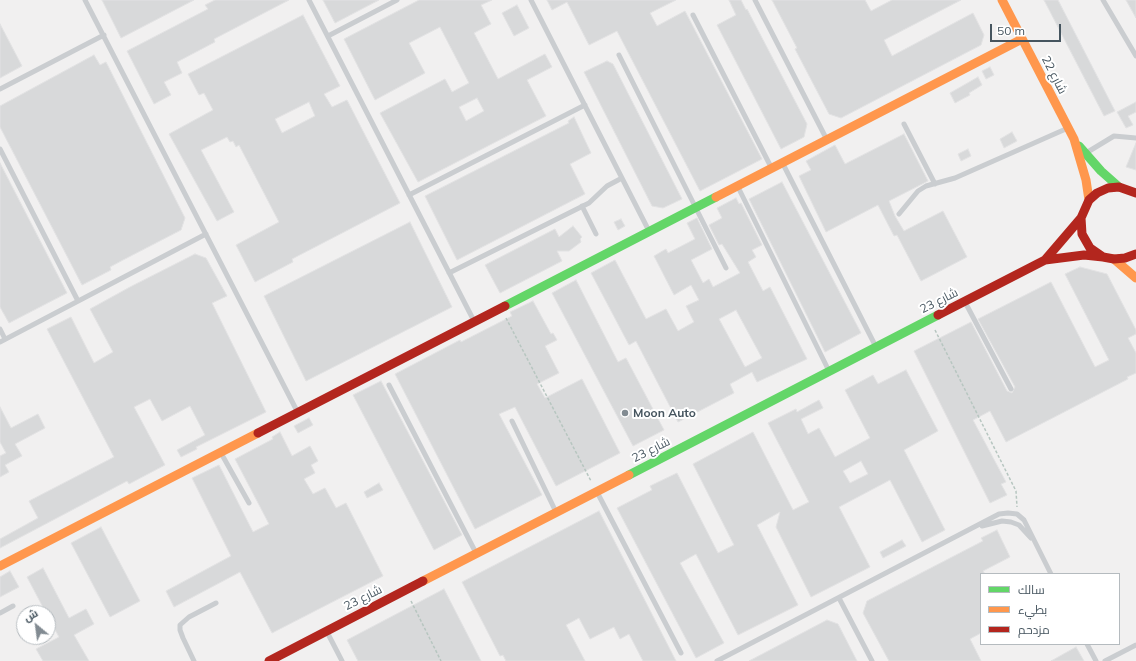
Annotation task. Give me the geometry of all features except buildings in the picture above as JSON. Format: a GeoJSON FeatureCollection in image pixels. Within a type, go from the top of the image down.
{"type":"FeatureCollection","features":[{"type":"Feature","properties":{"kind":"street","name":"شارع 22"},"geometry":{"type":"LineString","coordinates":[[1002,0],[1074,139],[1086,154],[1119,187]]}},
{"type":"Feature","properties":{"kind":"street"},"geometry":{"type":"LineString","coordinates":[[0,566],[1022,39]]}},
{"type":"Feature","properties":{"kind":"street","name":"شارع 22"},"geometry":{"type":"LineString","coordinates":[[1074,139],[1084,173],[1089,200]]}},
{"type":"Feature","properties":{"kind":"street"},"geometry":{"type":"LineString","coordinates":[[1089,200],[1097,193],[1108,188],[1119,187],[1136,193]]}},
{"type":"Feature","properties":{"kind":"street","name":"شارع 23"},"geometry":{"type":"LineString","coordinates":[[1045,260],[1081,218],[1089,200]]}},
{"type":"Feature","properties":{"kind":"street"},"geometry":{"type":"LineString","coordinates":[[1081,218],[1082,234],[1090,248],[1103,257]]}},
{"type":"Feature","properties":{"kind":"street"},"geometry":{"type":"LineString","coordinates":[[1114,259],[1125,258],[1136,254]]}},
{"type":"Feature","properties":{"kind":"street","name":"شارع 23"},"geometry":{"type":"LineString","coordinates":[[269,661],[1045,260],[1084,256],[1114,259]]}},
{"type":"Feature","properties":{"kind":"street"},"geometry":{"type":"LineString","coordinates":[[1114,259],[1136,278]]}},
{"type":"Feature","properties":{"kind":"lane"},"geometry":{"type":"LineString","coordinates":[[85,0],[298,412]]}},
{"type":"Feature","properties":{"kind":"lane"},"geometry":{"type":"LineString","coordinates":[[309,0],[474,321]]}},
{"type":"Feature","properties":{"kind":"lane"},"geometry":{"type":"LineString","coordinates":[[328,36],[397,0]]}},
{"type":"Feature","properties":{"kind":"lane"},"geometry":{"type":"LineString","coordinates":[[531,0],[649,231]]}},
{"type":"Feature","properties":{"kind":"lane"},"geometry":{"type":"LineString","coordinates":[[755,0],[826,140]]}},
{"type":"Feature","properties":{"kind":"lane"},"geometry":{"type":"LineString","coordinates":[[1103,0],[1136,56]]}},
{"type":"Feature","properties":{"kind":"lane"},"geometry":{"type":"LineString","coordinates":[[693,15],[771,168]]}},
{"type":"Feature","properties":{"kind":"lane"},"geometry":{"type":"LineString","coordinates":[[0,89],[104,35]]}},
{"type":"Feature","properties":{"kind":"lane"},"geometry":{"type":"LineString","coordinates":[[619,55],[726,268]]}},
{"type":"Feature","properties":{"kind":"lane"},"geometry":{"type":"LineString","coordinates":[[409,195],[585,105]]}},
{"type":"Feature","properties":{"kind":"lane"},"geometry":{"type":"LineString","coordinates":[[904,124],[935,184]]}},
{"type":"Feature","properties":{"kind":"lane"},"geometry":{"type":"LineString","coordinates":[[899,214],[918,191],[926,186],[955,178],[1068,128]]}},
{"type":"Feature","properties":{"kind":"lane"},"geometry":{"type":"LineString","coordinates":[[1086,154],[1114,136],[1136,138]]}},
{"type":"Feature","properties":{"kind":"lane"},"geometry":{"type":"LineString","coordinates":[[0,148],[78,301]]}},
{"type":"Feature","properties":{"kind":"lane"},"geometry":{"type":"LineString","coordinates":[[782,163],[876,347]]}},
{"type":"Feature","properties":{"kind":"lane"},"geometry":{"type":"LineString","coordinates":[[449,273],[593,200],[607,186],[622,178]]}},
{"type":"Feature","properties":{"kind":"lane"},"geometry":{"type":"LineString","coordinates":[[738,186],[829,371]]}},
{"type":"Feature","properties":{"kind":"lane"},"geometry":{"type":"LineString","coordinates":[[582,206],[596,234]]}},
{"type":"Feature","properties":{"kind":"lane"},"geometry":{"type":"LineString","coordinates":[[0,329],[3,340],[206,234]]}},
{"type":"Feature","properties":{"kind":"lane"},"geometry":{"type":"LineString","coordinates":[[965,301],[1012,389]]}},
{"type":"Feature","properties":{"kind":"lane"},"geometry":{"type":"LineString","coordinates":[[389,385],[476,554]]}},
{"type":"Feature","properties":{"kind":"lane"},"geometry":{"type":"LineString","coordinates":[[512,421],[556,512]]}},
{"type":"Feature","properties":{"kind":"lane"},"geometry":{"type":"LineString","coordinates":[[220,452],[249,503]]}},
{"type":"Feature","properties":{"kind":"lane"},"geometry":{"type":"LineString","coordinates":[[596,492],[681,653]]}},
{"type":"Feature","properties":{"kind":"lane"},"geometry":{"type":"LineString","coordinates":[[717,661],[999,514],[1017,514],[1024,520],[1050,573]]}},
{"type":"Feature","properties":{"kind":"lane"},"geometry":{"type":"LineString","coordinates":[[973,528],[1002,521],[1010,522],[1025,531],[1034,542]]}},
{"type":"Feature","properties":{"kind":"lane"},"geometry":{"type":"LineString","coordinates":[[839,598],[872,661]]}},
{"type":"Feature","properties":{"kind":"lane"},"geometry":{"type":"LineString","coordinates":[[194,661],[183,638],[180,625],[189,617],[216,603]]}},
{"type":"Feature","properties":{"kind":"lane"},"geometry":{"type":"LineString","coordinates":[[0,613],[13,606]]}},
{"type":"Feature","properties":{"kind":"lane"},"geometry":{"type":"LineString","coordinates":[[326,631],[342,661]]}},
{"type":"Feature","properties":{"kind":"lane"},"geometry":{"type":"LineString","coordinates":[[1088,645],[1096,661]]}},
{"type":"Feature","properties":{"kind":"lane"},"geometry":{"type":"LineString","coordinates":[[1105,661],[1136,645]]}},
{"type":"Feature","properties":{"kind":"path"},"geometry":{"type":"LineString","coordinates":[[501,307],[596,492]]}},
{"type":"Feature","properties":{"kind":"path"},"geometry":{"type":"LineString","coordinates":[[930,319],[1016,491],[1017,514]]}},
{"type":"Feature","properties":{"kind":"path"},"geometry":{"type":"LineString","coordinates":[[406,590],[441,661]]}},
{"type":"Feature","properties":{"kind":"traffic: fast"},"geometry":{"type":"LineString","coordinates":[[1079,146],[1101,171],[1119,187]]}},
{"type":"Feature","properties":{"kind":"traffic: fast"},"geometry":{"type":"LineString","coordinates":[[505,306],[716,197]]}},
{"type":"Feature","properties":{"kind":"traffic: fast"},"geometry":{"type":"LineString","coordinates":[[629,475],[938,315]]}},
{"type":"Feature","properties":{"kind":"traffic: slow"},"geometry":{"type":"LineString","coordinates":[[1002,0],[1074,139],[1086,180],[1089,200]]}},
{"type":"Feature","properties":{"kind":"traffic: slow"},"geometry":{"type":"LineString","coordinates":[[716,197],[1022,39]]}},
{"type":"Feature","properties":{"kind":"traffic: slow"},"geometry":{"type":"LineString","coordinates":[[1114,259],[1136,278]]}},
{"type":"Feature","properties":{"kind":"traffic: slow"},"geometry":{"type":"LineString","coordinates":[[0,566],[258,433]]}},
{"type":"Feature","properties":{"kind":"traffic: slow"},"geometry":{"type":"LineString","coordinates":[[423,581],[629,475]]}},
{"type":"Feature","properties":{"kind":"traffic: jam"},"geometry":{"type":"LineString","coordinates":[[1136,193],[1119,187],[1108,188],[1097,193],[1089,200],[1081,218],[1082,234],[1090,248],[1103,257],[1114,259],[1125,258],[1136,254]]}},
{"type":"Feature","properties":{"kind":"traffic: jam"},"geometry":{"type":"LineString","coordinates":[[1045,260],[1081,218]]}},
{"type":"Feature","properties":{"kind":"traffic: jam"},"geometry":{"type":"LineString","coordinates":[[938,315],[1045,260],[1084,255],[1103,257]]}},
{"type":"Feature","properties":{"kind":"traffic: jam"},"geometry":{"type":"LineString","coordinates":[[258,433],[505,306]]}},
{"type":"Feature","properties":{"kind":"traffic: jam"},"geometry":{"type":"LineString","coordinates":[[269,661],[423,581]]}},
{"type":"Feature","properties":{"kind":"place","name":"Moon Auto"},"geometry":{"type":"Point","coordinates":[625,413]}}]}
